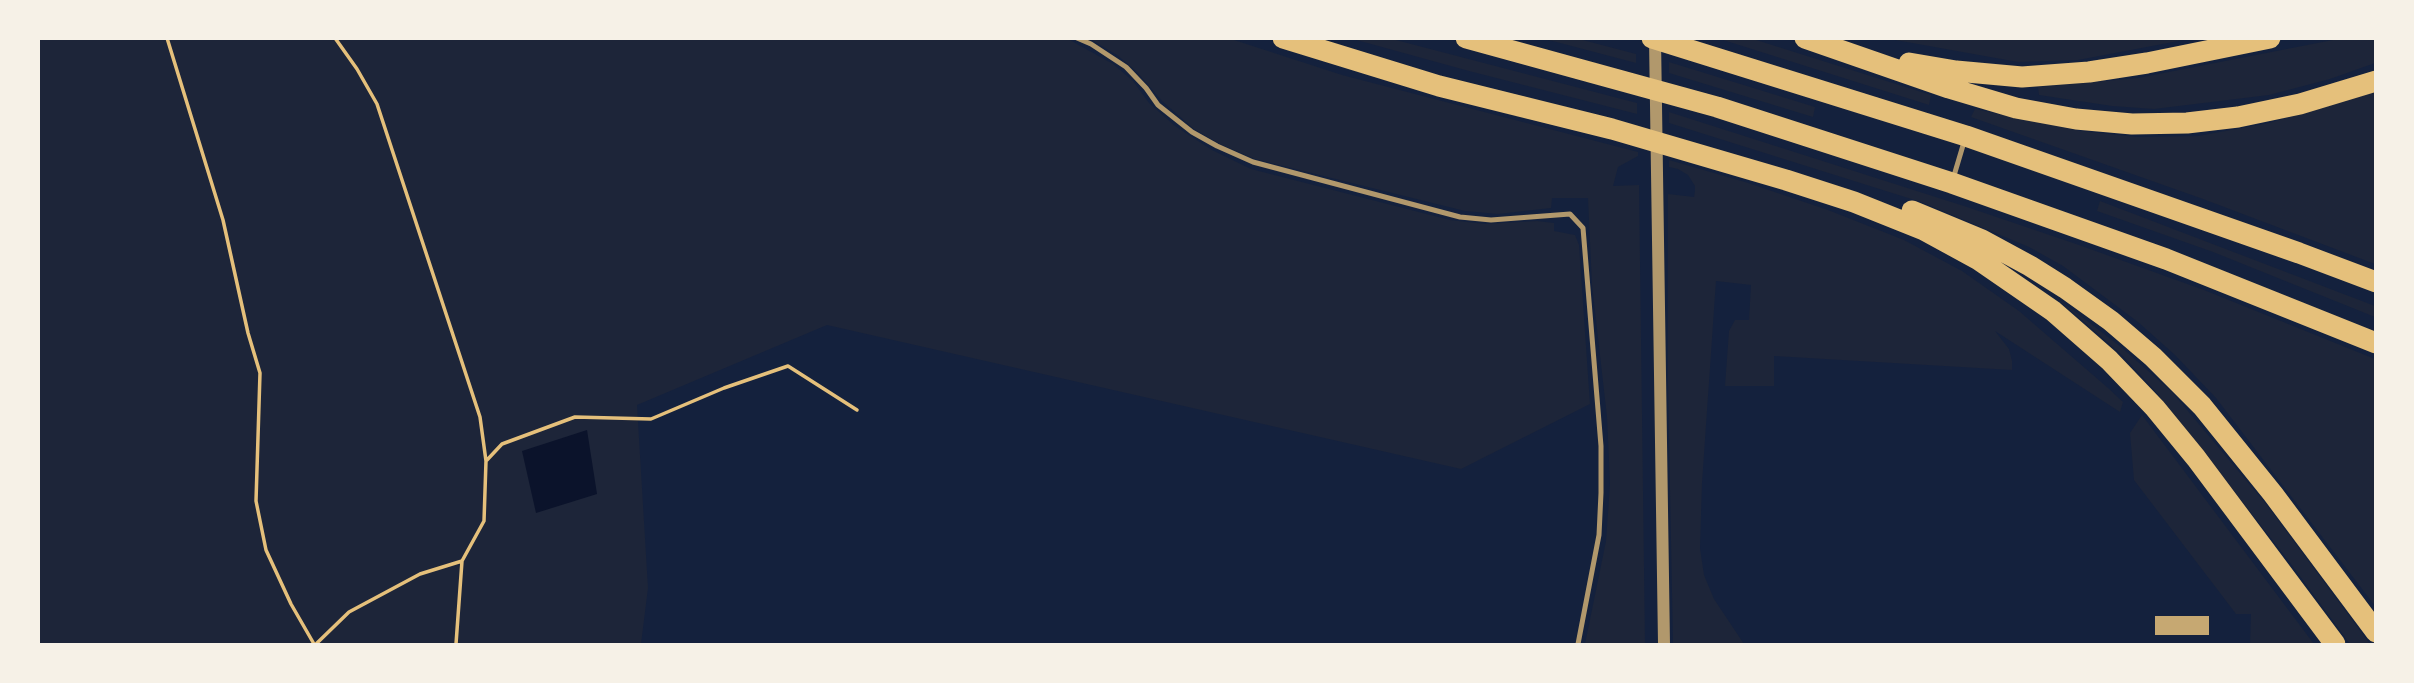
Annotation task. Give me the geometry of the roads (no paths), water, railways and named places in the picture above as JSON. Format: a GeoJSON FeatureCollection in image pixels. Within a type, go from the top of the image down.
{"type":"FeatureCollection","features":[{"type":"Feature","properties":{"kind":"highway"},"geometry":{"type":"LineString","coordinates":[[1283,38],[1439,86],[1707,156],[1854,202],[1924,230],[1979,260],[2053,311],[2109,360],[2155,408],[2196,458],[2335,645]]}},
{"type":"Feature","properties":{"kind":"highway"},"geometry":{"type":"LineString","coordinates":[[1466,38],[1717,107],[1952,183],[2166,259],[2375,342]]}},
{"type":"Feature","properties":{"kind":"highway"},"geometry":{"type":"LineString","coordinates":[[1654,38],[1966,136],[2375,282]]}},
{"type":"Feature","properties":{"kind":"highway"},"geometry":{"type":"LineString","coordinates":[[1805,38],[1949,88],[2016,108],[2076,119],[2132,124],[2188,123],[2238,117],[2300,104],[2375,80]]}},
{"type":"Feature","properties":{"kind":"highway"},"geometry":{"type":"LineString","coordinates":[[1858,55],[1956,71],[2022,77],[2089,72],[2147,63],[2270,38]]}},
{"type":"Feature","properties":{"kind":"highway"},"geometry":{"type":"LineString","coordinates":[[1707,156],[1825,183],[1890,203],[1982,240],[2066,288],[2111,321],[2202,406],[2273,494],[2375,632]]}},
{"type":"Feature","properties":{"kind":"street"},"geometry":{"type":"LineString","coordinates":[[1654,38],[1664,645]]}},
{"type":"Feature","properties":{"kind":"lane"},"geometry":{"type":"LineString","coordinates":[[1077,38],[1126,67],[1158,105],[1192,132],[1253,162],[1460,217],[1491,220],[1570,214],[1583,228],[1601,446],[1601,493],[1599,534],[1577,645]]}},
{"type":"Feature","properties":{"kind":"lane"},"geometry":{"type":"LineString","coordinates":[[1952,183],[1966,136]]}}]}
